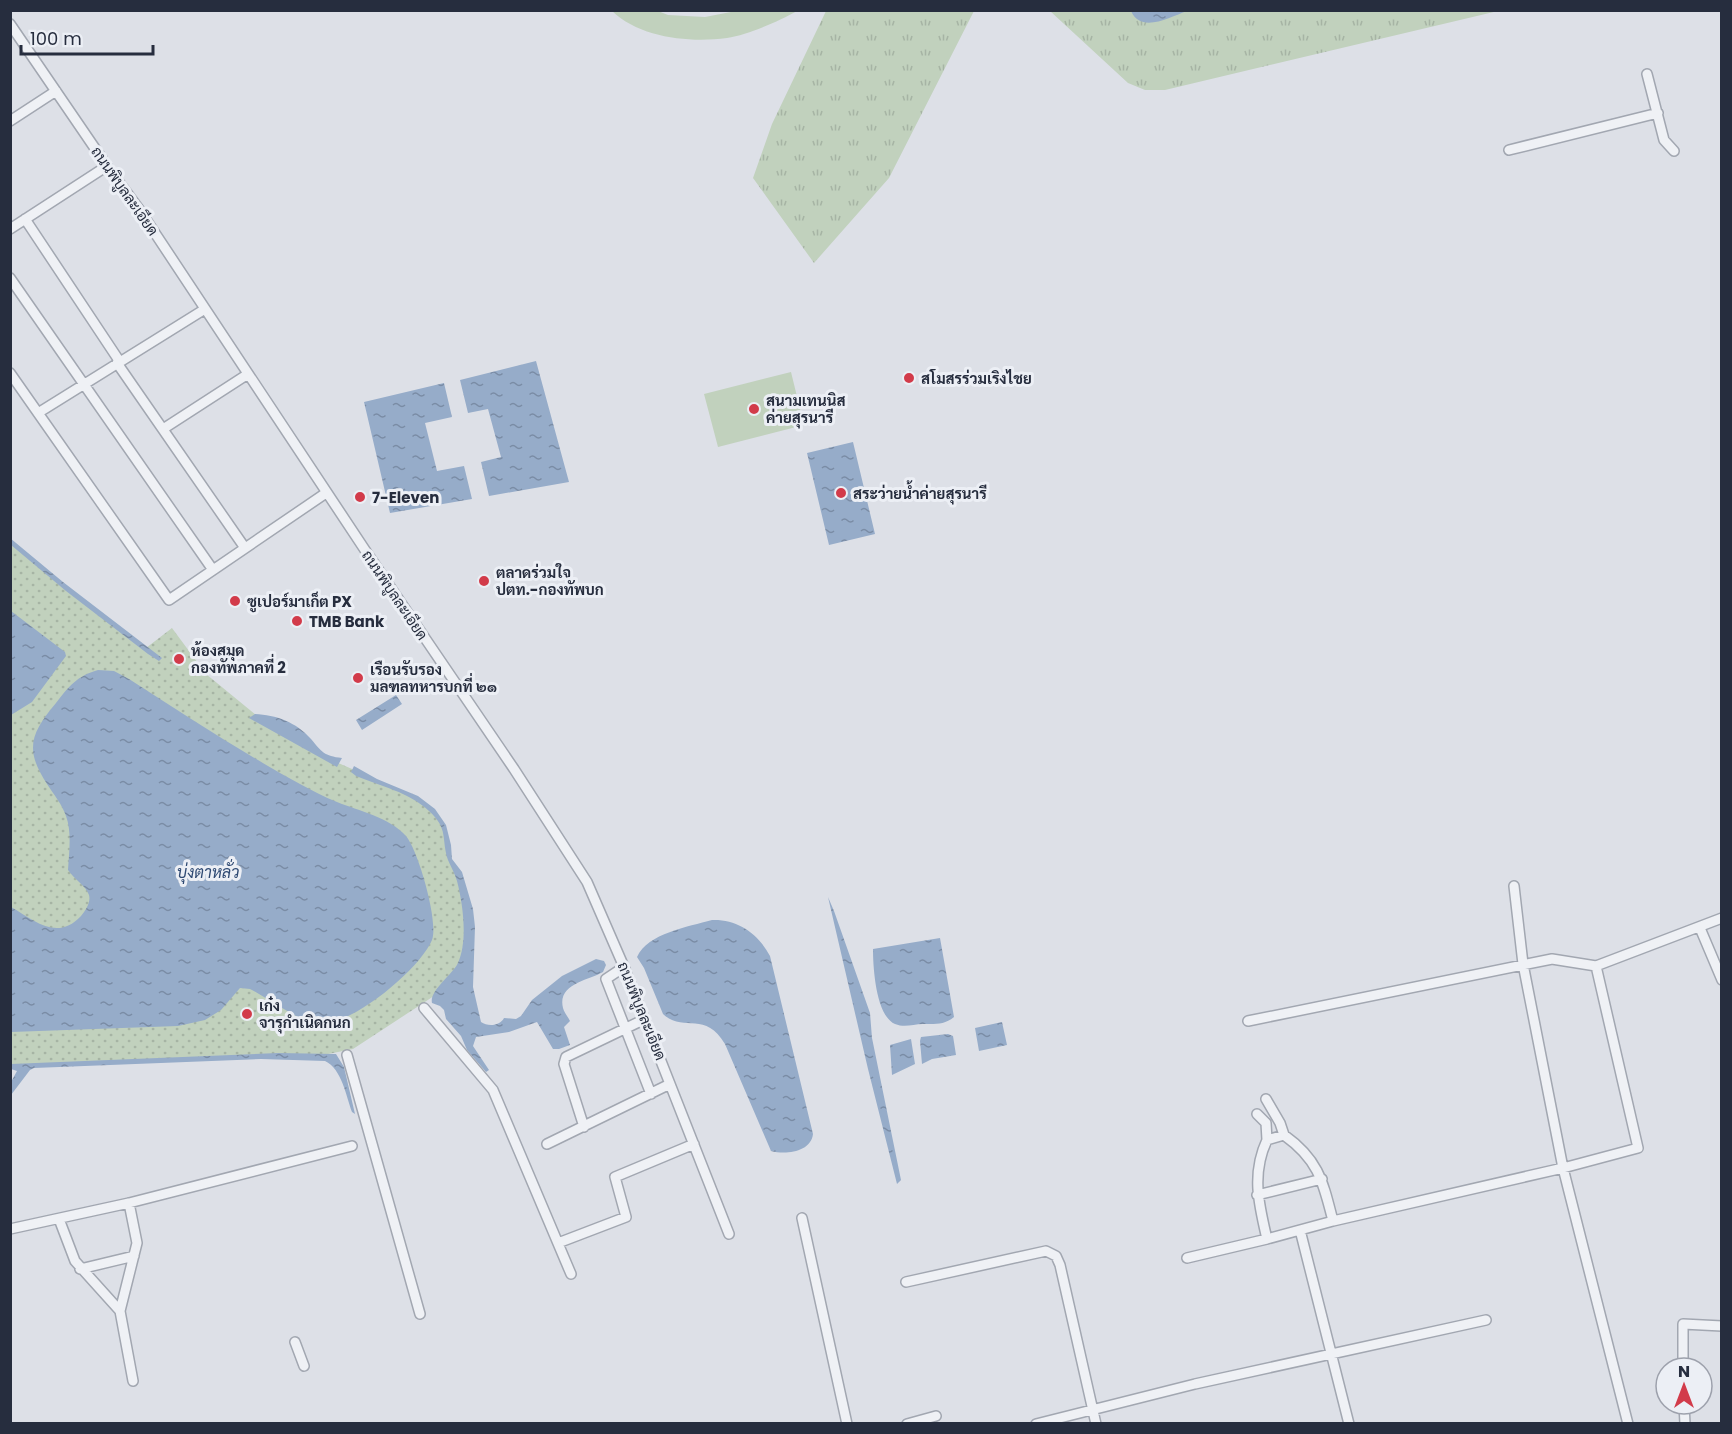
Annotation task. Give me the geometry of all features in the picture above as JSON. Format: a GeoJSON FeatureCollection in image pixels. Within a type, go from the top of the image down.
{"type":"FeatureCollection","features":[{"type":"Feature","properties":{"kind":"street","name":"ถนนพิบูลละเอียด"},"geometry":{"type":"LineString","coordinates":[[10,24],[139,209],[326,493],[514,769],[587,882],[645,1019],[729,1234]]}},
{"type":"Feature","properties":{"kind":"street"},"geometry":{"type":"LineString","coordinates":[[1647,74],[1664,140],[1674,151]]}},
{"type":"Feature","properties":{"kind":"street"},"geometry":{"type":"LineString","coordinates":[[12,118],[56,91]]}},
{"type":"Feature","properties":{"kind":"street"},"geometry":{"type":"LineString","coordinates":[[1509,150],[1658,113]]}},
{"type":"Feature","properties":{"kind":"street"},"geometry":{"type":"LineString","coordinates":[[10,229],[107,166]]}},
{"type":"Feature","properties":{"kind":"street"},"geometry":{"type":"LineString","coordinates":[[25,219],[118,362],[245,548]]}},
{"type":"Feature","properties":{"kind":"street"},"geometry":{"type":"LineString","coordinates":[[10,278],[213,570]]}},
{"type":"Feature","properties":{"kind":"street"},"geometry":{"type":"LineString","coordinates":[[38,413],[205,309]]}},
{"type":"Feature","properties":{"kind":"street"},"geometry":{"type":"LineString","coordinates":[[10,373],[169,600],[326,493]]}},
{"type":"Feature","properties":{"kind":"street"},"geometry":{"type":"LineString","coordinates":[[163,429],[248,374]]}},
{"type":"Feature","properties":{"kind":"street"},"geometry":{"type":"LineString","coordinates":[[1514,886],[1523,964],[1563,1168],[1624,1422]]}},
{"type":"Feature","properties":{"kind":"street"},"geometry":{"type":"LineString","coordinates":[[1248,1021],[1552,959],[1596,966],[1722,918]]}},
{"type":"Feature","properties":{"kind":"street"},"geometry":{"type":"LineString","coordinates":[[1700,928],[1722,980]]}},
{"type":"Feature","properties":{"kind":"street"},"geometry":{"type":"LineString","coordinates":[[1187,1258],[1638,1148],[1596,966]]}},
{"type":"Feature","properties":{"kind":"street"},"geometry":{"type":"LineString","coordinates":[[624,968],[606,978],[651,1094]]}},
{"type":"Feature","properties":{"kind":"street"},"geometry":{"type":"LineString","coordinates":[[424,1008],[493,1090],[571,1274]]}},
{"type":"Feature","properties":{"kind":"street"},"geometry":{"type":"LineString","coordinates":[[584,1126],[564,1064],[566,1056],[645,1019]]}},
{"type":"Feature","properties":{"kind":"street"},"geometry":{"type":"LineString","coordinates":[[347,1055],[420,1314]]}},
{"type":"Feature","properties":{"kind":"street"},"geometry":{"type":"LineString","coordinates":[[547,1144],[670,1084]]}},
{"type":"Feature","properties":{"kind":"street"},"geometry":{"type":"LineString","coordinates":[[1266,1099],[1284,1135],[1301,1147],[1322,1179],[1333,1221]]}},
{"type":"Feature","properties":{"kind":"street"},"geometry":{"type":"LineString","coordinates":[[1257,1114],[1266,1124],[1267,1140],[1258,1167],[1257,1195],[1267,1239]]}},
{"type":"Feature","properties":{"kind":"street"},"geometry":{"type":"LineString","coordinates":[[1267,1140],[1284,1135]]}},
{"type":"Feature","properties":{"kind":"street"},"geometry":{"type":"LineString","coordinates":[[558,1243],[626,1217],[615,1177],[694,1144]]}},
{"type":"Feature","properties":{"kind":"street"},"geometry":{"type":"LineString","coordinates":[[10,1229],[129,1203],[352,1146]]}},
{"type":"Feature","properties":{"kind":"street"},"geometry":{"type":"LineString","coordinates":[[1257,1195],[1322,1179]]}},
{"type":"Feature","properties":{"kind":"street"},"geometry":{"type":"LineString","coordinates":[[129,1203],[137,1237],[120,1311],[133,1381]]}},
{"type":"Feature","properties":{"kind":"street"},"geometry":{"type":"LineString","coordinates":[[802,1218],[847,1424]]}},
{"type":"Feature","properties":{"kind":"street"},"geometry":{"type":"LineString","coordinates":[[59,1219],[73,1258],[80,1269],[120,1311]]}},
{"type":"Feature","properties":{"kind":"street"},"geometry":{"type":"LineString","coordinates":[[1300,1230],[1349,1424]]}},
{"type":"Feature","properties":{"kind":"street"},"geometry":{"type":"LineString","coordinates":[[906,1282],[1046,1251],[1056,1256],[1060,1265],[1096,1424]]}},
{"type":"Feature","properties":{"kind":"street"},"geometry":{"type":"LineString","coordinates":[[80,1269],[134,1256]]}},
{"type":"Feature","properties":{"kind":"street"},"geometry":{"type":"LineString","coordinates":[[1036,1424],[1195,1384],[1486,1320]]}},
{"type":"Feature","properties":{"kind":"street"},"geometry":{"type":"LineString","coordinates":[[1683,1356],[1683,1324],[1722,1326]]}},
{"type":"Feature","properties":{"kind":"street"},"geometry":{"type":"LineString","coordinates":[[295,1342],[304,1366]]}},
{"type":"Feature","properties":{"kind":"street"},"geometry":{"type":"LineString","coordinates":[[907,1424],[936,1416]]}},
{"type":"Feature","properties":{"kind":"green space"},"geometry":{"type":"Polygon","coordinates":[[[612,11],[658,11],[668,15],[705,17],[736,11],[797,11],[744,34],[727,38],[697,40],[651,33],[623,20],[612,11]]]}},
{"type":"Feature","properties":{"kind":"green space"},"geometry":{"type":"Polygon","coordinates":[[[826,11],[974,11],[889,178],[814,263],[753,178],[772,124],[826,11]]]}},
{"type":"Feature","properties":{"kind":"green space"},"geometry":{"type":"Polygon","coordinates":[[[1050,11],[1498,11],[1165,90],[1145,90],[1128,83],[1050,11]]]}},
{"type":"Feature","properties":{"kind":"green space","name":"สนามเทนนิส ค่ายสุรนารี"},"geometry":{"type":"Polygon","coordinates":[[[791,372],[804,425],[718,447],[704,394],[791,372]]]}},
{"type":"Feature","properties":{"kind":"green space","name":"บุ่งตาหลั่ว"},"geometry":{"type":"Polygon","coordinates":[[[10,541],[146,648],[172,628],[206,674],[261,719],[336,762],[405,792],[426,804],[447,832],[451,860],[467,905],[461,966],[437,994],[353,1049],[318,1056],[11,1067],[10,541]]]}},
{"type":"Feature","properties":{"kind":"water"},"geometry":{"type":"Polygon","coordinates":[[[1131,11],[1187,11],[1149,23],[1136,18],[1131,11]]]}},
{"type":"Feature","properties":{"kind":"water"},"geometry":{"type":"Polygon","coordinates":[[[536,361],[569,482],[489,496],[481,462],[501,457],[488,409],[468,413],[460,380],[536,361]]]}},
{"type":"Feature","properties":{"kind":"water"},"geometry":{"type":"Polygon","coordinates":[[[444,383],[452,417],[425,423],[437,471],[464,466],[472,499],[390,513],[364,402],[444,383]]]}},
{"type":"Feature","properties":{"kind":"water","name":"สระว่ายนํ้าค่ายสุรนารี"},"geometry":{"type":"Polygon","coordinates":[[[853,442],[875,534],[829,545],[807,453],[853,442]]]}},
{"type":"Feature","properties":{"kind":"water"},"geometry":{"type":"Polygon","coordinates":[[[10,538],[162,658],[159,661],[148,654],[66,591],[11,545],[10,538]]]}},
{"type":"Feature","properties":{"kind":"water"},"geometry":{"type":"Polygon","coordinates":[[[11,611],[65,652],[66,656],[32,702],[11,715],[11,611]]]}},
{"type":"Feature","properties":{"kind":"water","name":"บุ่งตาหลั่ว"},"geometry":{"type":"Polygon","coordinates":[[[98,670],[114,671],[278,772],[327,798],[382,819],[399,829],[406,836],[416,856],[433,918],[432,940],[414,966],[366,1006],[333,1022],[312,1023],[250,989],[240,988],[221,1010],[205,1020],[178,1026],[11,1032],[11,907],[37,922],[54,928],[72,924],[86,909],[89,900],[85,889],[68,870],[70,843],[68,822],[62,807],[35,761],[33,751],[36,733],[47,714],[74,682],[98,670]]]}},
{"type":"Feature","properties":{"kind":"water"},"geometry":{"type":"Polygon","coordinates":[[[396,695],[402,704],[362,730],[356,720],[396,695]]]}},
{"type":"Feature","properties":{"kind":"water"},"geometry":{"type":"Polygon","coordinates":[[[255,714],[278,718],[299,728],[324,753],[342,758],[337,767],[249,718],[255,714]]]}},
{"type":"Feature","properties":{"kind":"water"},"geometry":{"type":"Polygon","coordinates":[[[354,766],[377,779],[418,796],[435,809],[446,825],[452,859],[462,872],[473,909],[475,927],[473,987],[481,1022],[494,1025],[500,1023],[504,1018],[516,1019],[521,1016],[532,1000],[562,976],[596,959],[604,961],[606,965],[603,972],[569,988],[562,1000],[563,1008],[570,1021],[564,1027],[570,1045],[553,1049],[537,1022],[509,1032],[476,1037],[473,1046],[489,1070],[486,1072],[467,1050],[461,1036],[446,1019],[444,1010],[432,1003],[437,988],[458,963],[464,933],[459,890],[446,853],[442,829],[435,817],[421,804],[403,794],[356,776],[351,772],[354,766]]]}},
{"type":"Feature","properties":{"kind":"water"},"geometry":{"type":"Polygon","coordinates":[[[828,897],[870,1013],[872,1038],[901,1180],[897,1184],[868,1069],[828,897]]]}},
{"type":"Feature","properties":{"kind":"water"},"geometry":{"type":"Polygon","coordinates":[[[712,920],[730,922],[746,929],[753,934],[770,956],[813,1134],[808,1145],[797,1151],[784,1153],[771,1151],[725,1044],[710,1028],[678,1022],[663,1014],[644,968],[637,957],[642,949],[659,937],[681,928],[712,920]]]}},
{"type":"Feature","properties":{"kind":"water"},"geometry":{"type":"Polygon","coordinates":[[[940,938],[954,1017],[940,1024],[906,1026],[895,1024],[884,1012],[880,1002],[875,979],[873,949],[940,938]]]}},
{"type":"Feature","properties":{"kind":"water"},"geometry":{"type":"Polygon","coordinates":[[[1002,1022],[1007,1045],[979,1051],[975,1028],[1002,1022]]]}},
{"type":"Feature","properties":{"kind":"water"},"geometry":{"type":"Polygon","coordinates":[[[948,1034],[953,1036],[956,1055],[932,1059],[922,1064],[921,1037],[948,1034]]]}},
{"type":"Feature","properties":{"kind":"water"},"geometry":{"type":"Polygon","coordinates":[[[911,1039],[915,1064],[892,1075],[890,1045],[911,1039]]]}},
{"type":"Feature","properties":{"kind":"water"},"geometry":{"type":"Polygon","coordinates":[[[278,1053],[336,1054],[344,1067],[355,1114],[352,1112],[336,1070],[325,1061],[261,1059],[34,1068],[11,1095],[11,1082],[17,1071],[11,1069],[11,1064],[278,1053]]]}},
{"type":"Feature","properties":{"kind":"place","name":"สโมสรร่วมเริงไชย"},"geometry":{"type":"Point","coordinates":[909,378]}},
{"type":"Feature","properties":{"kind":"place","name":"สนามเทนนิส ค่ายสุรนารี"},"geometry":{"type":"Point","coordinates":[754,409]}},
{"type":"Feature","properties":{"kind":"place","name":"สระว่ายนํ้าค่ายสุรนารี"},"geometry":{"type":"Point","coordinates":[841,493]}},
{"type":"Feature","properties":{"kind":"place","name":"7-Eleven"},"geometry":{"type":"Point","coordinates":[360,497]}},
{"type":"Feature","properties":{"kind":"place","name":"ตลาดร่วมใจ ปตท.-กองทัพบก"},"geometry":{"type":"Point","coordinates":[484,581]}},
{"type":"Feature","properties":{"kind":"place","name":"ซูเปอร์มาเก็ต PX"},"geometry":{"type":"Point","coordinates":[235,601]}},
{"type":"Feature","properties":{"kind":"place","name":"TMB Bank"},"geometry":{"type":"Point","coordinates":[297,621]}},
{"type":"Feature","properties":{"kind":"place","name":"ห้องสมุด กองทัพภาคที่ 2"},"geometry":{"type":"Point","coordinates":[179,659]}},
{"type":"Feature","properties":{"kind":"place","name":"เรือนรับรอง มลฑลทหารบกที่ ๒๑"},"geometry":{"type":"Point","coordinates":[358,678]}},
{"type":"Feature","properties":{"kind":"place","name":"เก๋ง จารุกำเนิดกนก"},"geometry":{"type":"Point","coordinates":[247,1014]}}]}
